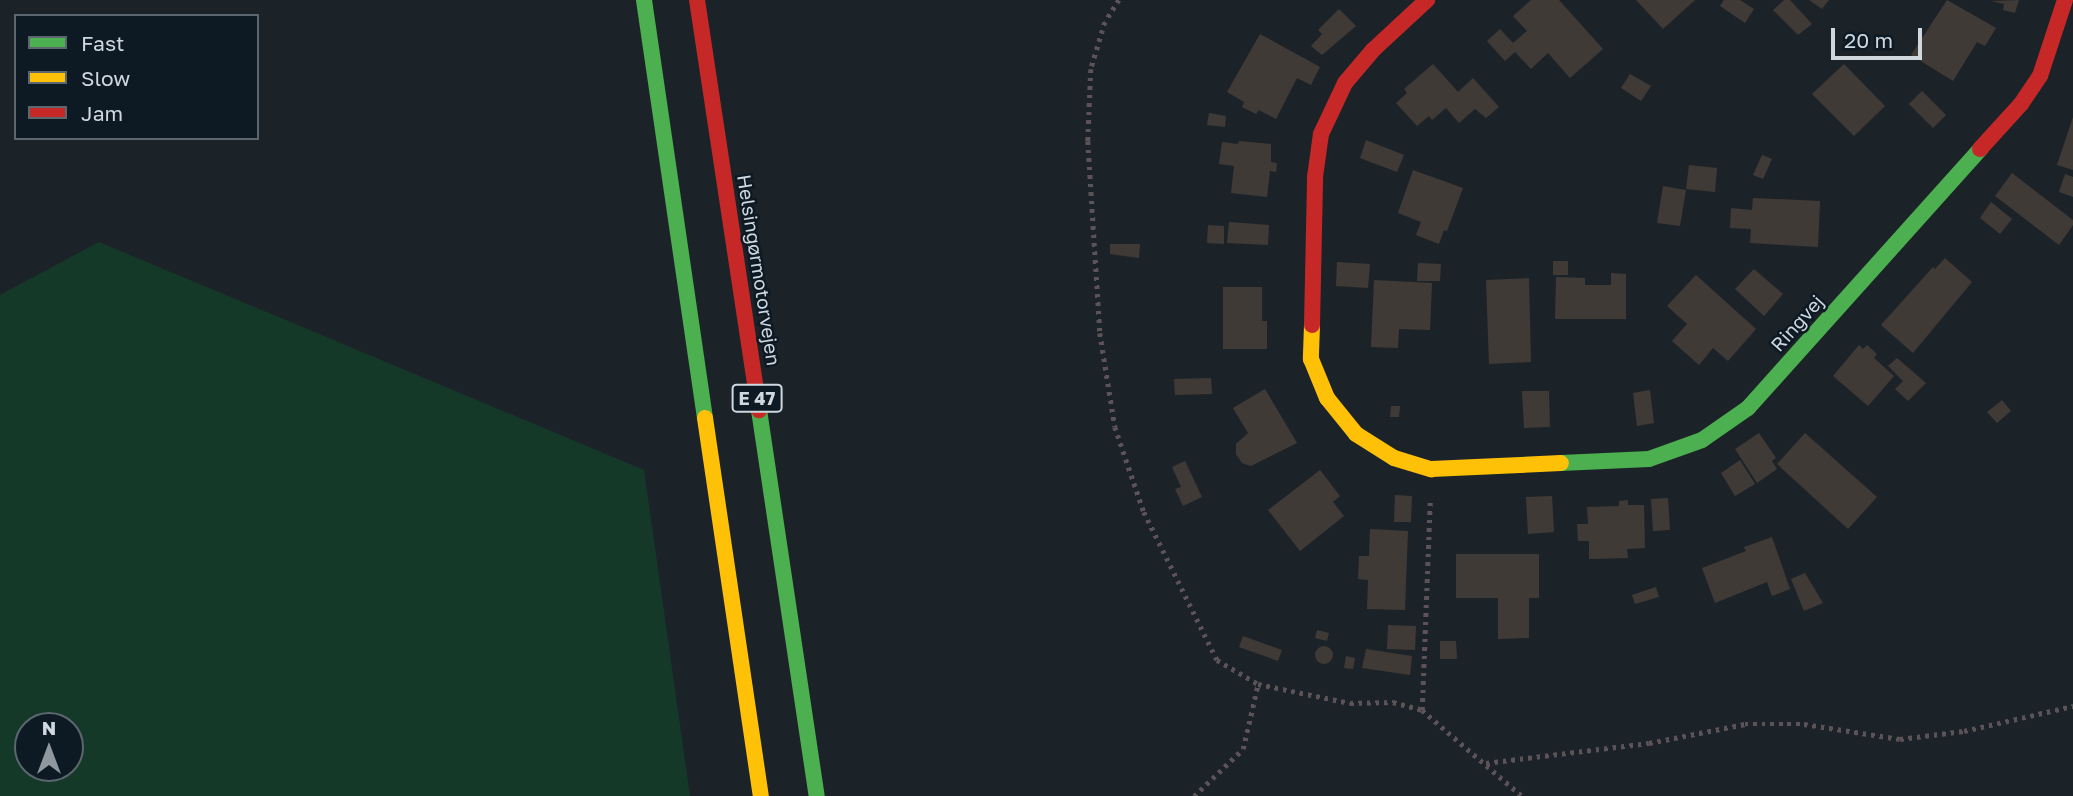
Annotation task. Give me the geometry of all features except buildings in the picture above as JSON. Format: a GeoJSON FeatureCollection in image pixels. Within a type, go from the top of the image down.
{"type":"FeatureCollection","features":[{"type":"Feature","properties":{"kind":"main road","name":"E 47"},"geometry":{"type":"LineString","coordinates":[[643,0],[761,796]]}},
{"type":"Feature","properties":{"kind":"main road","name":"Helsingørmotorvejen"},"geometry":{"type":"LineString","coordinates":[[697,0],[817,796]]}},
{"type":"Feature","properties":{"kind":"main road","name":"Ringvej"},"geometry":{"type":"LineString","coordinates":[[1427,0],[1373,50],[1345,83],[1321,134],[1315,177],[1311,359],[1327,398],[1356,434],[1394,458],[1431,469],[1648,459],[1702,440],[1748,408],[2021,104],[2040,76],[2065,0]]}},
{"type":"Feature","properties":{"kind":"path"},"geometry":{"type":"LineString","coordinates":[[1119,0],[1105,22],[1091,69],[1088,141],[1100,333],[1115,427],[1144,512],[1217,660],[1258,684],[1350,703],[1392,702],[1422,710],[1522,796]]}},
{"type":"Feature","properties":{"kind":"path"},"geometry":{"type":"LineString","coordinates":[[1422,710],[1431,469]]}},
{"type":"Feature","properties":{"kind":"path"},"geometry":{"type":"LineString","coordinates":[[1195,796],[1243,749],[1258,684]]}},
{"type":"Feature","properties":{"kind":"path"},"geometry":{"type":"LineString","coordinates":[[1485,763],[1649,743],[1745,724],[1804,724],[1900,739],[1964,731],[2073,706]]}},
{"type":"Feature","properties":{"kind":"green space"},"geometry":{"type":"Polygon","coordinates":[[[99,242],[644,470],[690,796],[0,796],[0,295],[99,242]]]}},
{"type":"Feature","properties":{"kind":"traffic: fast"},"geometry":{"type":"LineString","coordinates":[[644,0],[705,418]]}},
{"type":"Feature","properties":{"kind":"traffic: fast"},"geometry":{"type":"LineString","coordinates":[[1561,463],[1649,459],[1702,440],[1748,408],[1980,149]]}},
{"type":"Feature","properties":{"kind":"traffic: fast"},"geometry":{"type":"LineString","coordinates":[[759,410],[817,796]]}},
{"type":"Feature","properties":{"kind":"traffic: slow"},"geometry":{"type":"LineString","coordinates":[[1312,325],[1311,359],[1327,398],[1356,434],[1394,458],[1431,469],[1561,463]]}},
{"type":"Feature","properties":{"kind":"traffic: slow"},"geometry":{"type":"LineString","coordinates":[[705,418],[761,796]]}},
{"type":"Feature","properties":{"kind":"traffic: jam"},"geometry":{"type":"LineString","coordinates":[[697,0],[759,410]]}},
{"type":"Feature","properties":{"kind":"traffic: jam"},"geometry":{"type":"LineString","coordinates":[[1312,325],[1315,177],[1321,134],[1345,83],[1373,50],[1427,0]]}},
{"type":"Feature","properties":{"kind":"traffic: jam"},"geometry":{"type":"LineString","coordinates":[[1980,149],[2021,104],[2040,76],[2065,0]]}}]}
